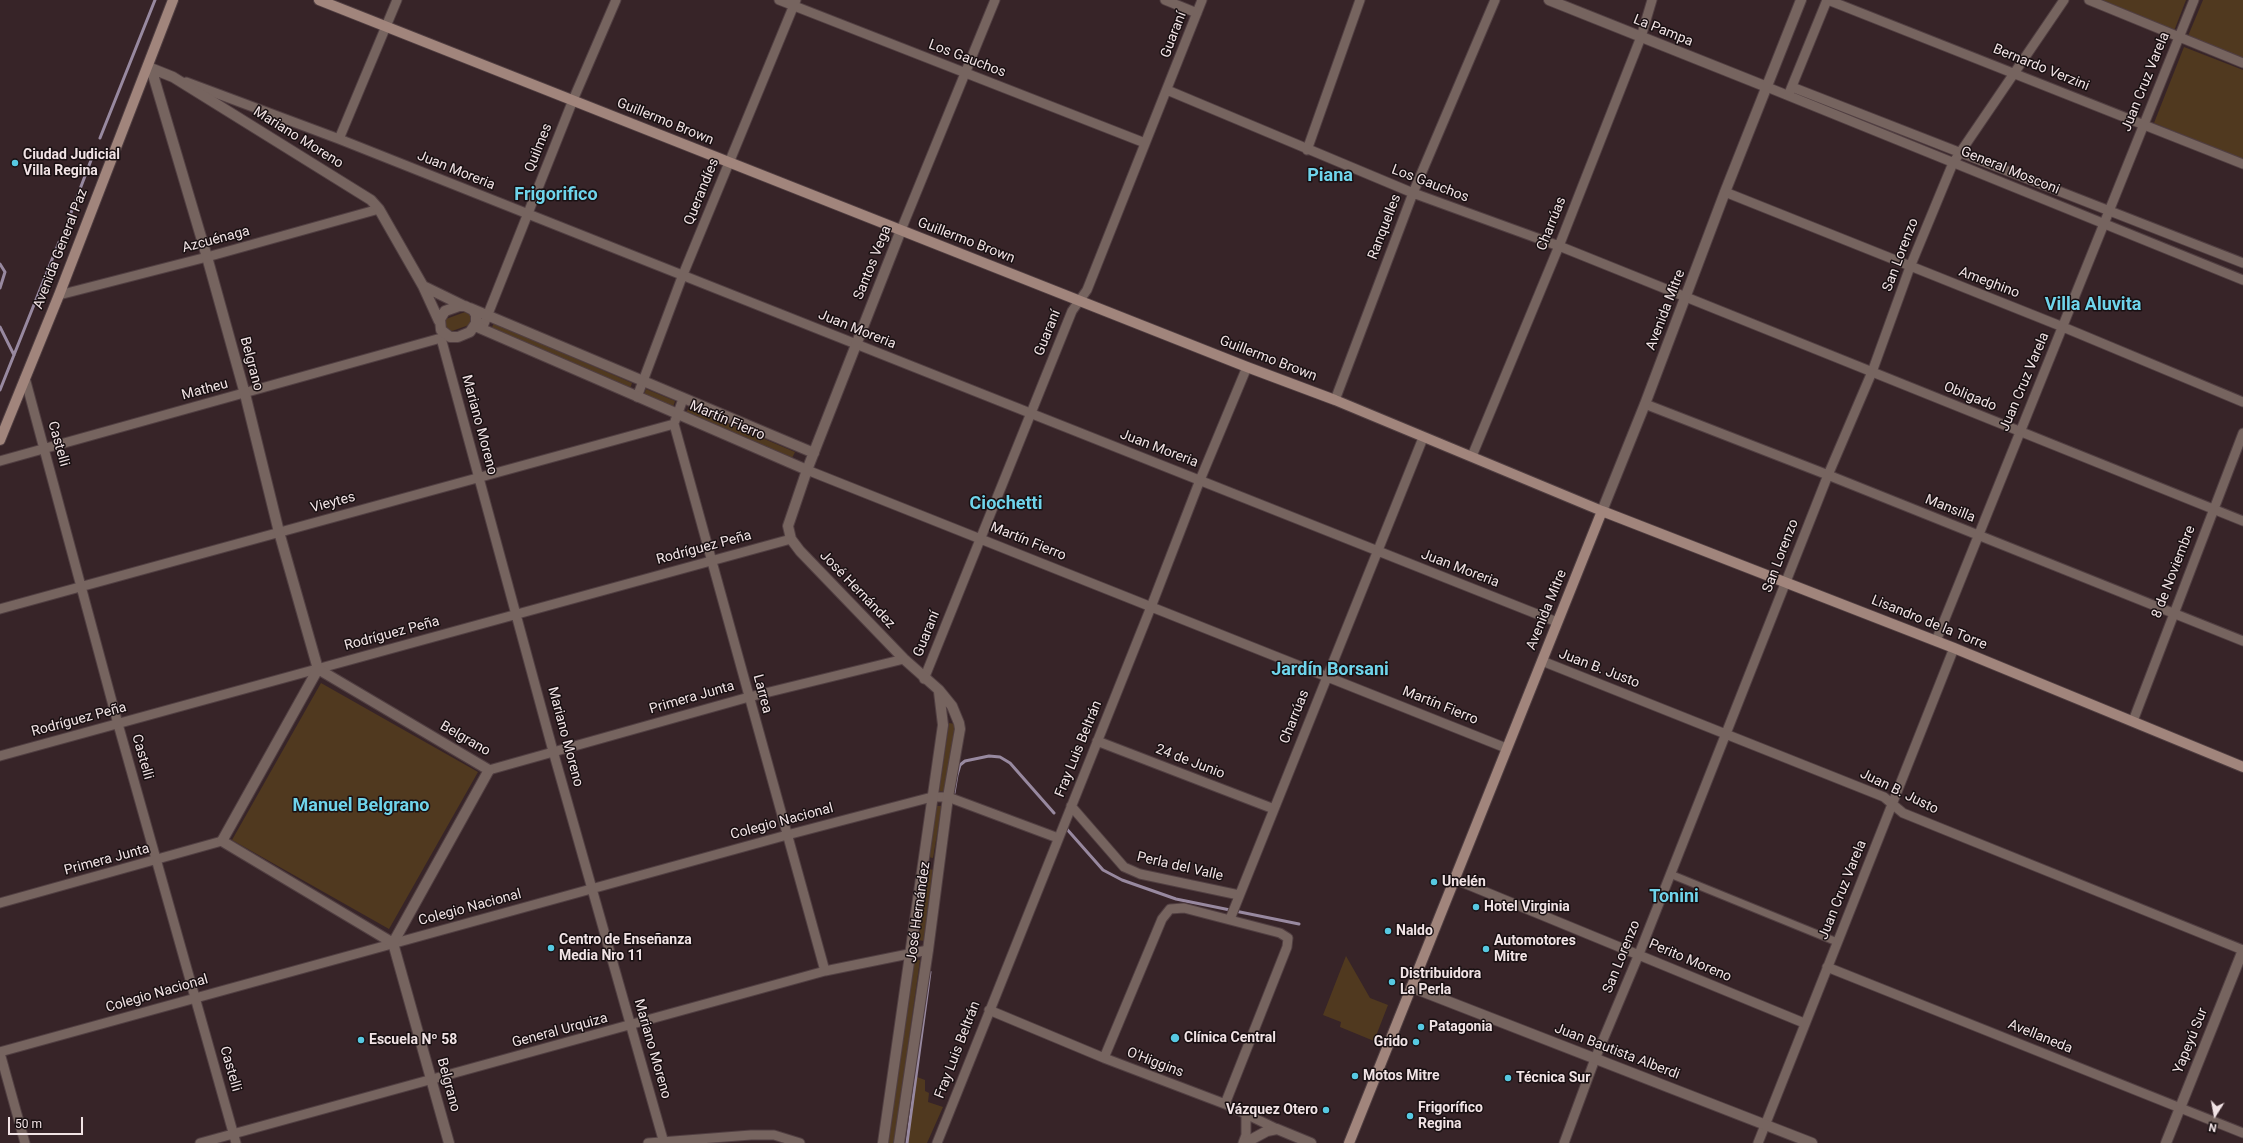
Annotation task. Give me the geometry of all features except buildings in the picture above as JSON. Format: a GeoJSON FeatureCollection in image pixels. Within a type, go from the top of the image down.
{"type":"FeatureCollection","features":[{"type":"Feature","properties":{"kind":"main road","name":"Avenida General Paz"},"geometry":{"type":"LineString","coordinates":[[0,440],[149,67],[173,0]]}},
{"type":"Feature","properties":{"kind":"main road","name":"Guillermo Brown"},"geometry":{"type":"LineString","coordinates":[[319,0],[1247,367],[1335,400],[1423,438],[1472,456],[1602,511]]}},
{"type":"Feature","properties":{"kind":"main road","name":"Lisandro de la Torre"},"geometry":{"type":"LineString","coordinates":[[1602,511],[1954,648],[2243,767]]}},
{"type":"Feature","properties":{"kind":"main road","name":"Avenida Mitre"},"geometry":{"type":"LineString","coordinates":[[1349,1143],[1602,511]]}},
{"type":"Feature","properties":{"kind":"street"},"geometry":{"type":"LineString","coordinates":[[339,139],[397,0]]}},
{"type":"Feature","properties":{"kind":"street","name":"Quilmes"},"geometry":{"type":"LineString","coordinates":[[479,328],[487,315],[573,100],[616,0]]}},
{"type":"Feature","properties":{"kind":"street","name":"Los Gauchos"},"geometry":{"type":"LineString","coordinates":[[779,0],[795,3],[965,73],[1145,143]]}},
{"type":"Feature","properties":{"kind":"street","name":"Santos Vega"},"geometry":{"type":"LineString","coordinates":[[791,539],[788,526],[807,470],[995,0]]}},
{"type":"Feature","properties":{"kind":"street"},"geometry":{"type":"LineString","coordinates":[[1166,0],[1197,13]]}},
{"type":"Feature","properties":{"kind":"street","name":"Guaraní"},"geometry":{"type":"LineString","coordinates":[[924,679],[1072,311],[1088,290],[1202,0]]}},
{"type":"Feature","properties":{"kind":"street"},"geometry":{"type":"LineString","coordinates":[[1307,150],[1360,0]]}},
{"type":"Feature","properties":{"kind":"street","name":"Ranquelles"},"geometry":{"type":"LineString","coordinates":[[1335,400],[1413,193],[1495,0]]}},
{"type":"Feature","properties":{"kind":"street","name":"La Pampa"},"geometry":{"type":"LineString","coordinates":[[1549,0],[1767,87]]}},
{"type":"Feature","properties":{"kind":"street","name":"Charrúas"},"geometry":{"type":"LineString","coordinates":[[1472,456],[1559,246],[1641,37],[1652,0]]}},
{"type":"Feature","properties":{"kind":"street","name":"Avenida Mitre"},"geometry":{"type":"LineString","coordinates":[[1602,511],[1686,299],[1725,192],[1801,0]]}},
{"type":"Feature","properties":{"kind":"street"},"geometry":{"type":"LineString","coordinates":[[1788,97],[1827,0]]}},
{"type":"Feature","properties":{"kind":"street","name":"Bernardo Verzini"},"geometry":{"type":"LineString","coordinates":[[1827,0],[2014,72],[2243,164]]}},
{"type":"Feature","properties":{"kind":"street","name":"San Lorenzo"},"geometry":{"type":"LineString","coordinates":[[1564,1143],[1595,1059],[1639,954],[1828,475],[1872,372],[1910,267],[1953,162],[2064,0]]}},
{"type":"Feature","properties":{"kind":"street"},"geometry":{"type":"LineString","coordinates":[[2089,0],[2243,63]]}},
{"type":"Feature","properties":{"kind":"street","name":"Juan Cruz Varela"},"geometry":{"type":"LineString","coordinates":[[1936,641],[2194,0]]}},
{"type":"Feature","properties":{"kind":"street","name":"Querandíes"},"geometry":{"type":"LineString","coordinates":[[637,397],[682,276],[795,3]]}},
{"type":"Feature","properties":{"kind":"street","name":"Juan Moreria"},"geometry":{"type":"LineString","coordinates":[[149,67],[339,139],[1557,622]]}},
{"type":"Feature","properties":{"kind":"street","name":"Belgrano"},"geometry":{"type":"LineString","coordinates":[[149,67],[207,257],[245,394],[279,532],[318,669],[489,770],[393,943],[449,1143]]}},
{"type":"Feature","properties":{"kind":"street","name":"Mariano Moreno"},"geometry":{"type":"LineString","coordinates":[[173,77],[371,200],[379,209],[423,286],[439,321]]}},
{"type":"Feature","properties":{"kind":"street","name":"General Mosconi"},"geometry":{"type":"LineString","coordinates":[[1767,87],[1788,97],[1953,162],[2243,280]]}},
{"type":"Feature","properties":{"kind":"street","name":"General Mosconi"},"geometry":{"type":"LineString","coordinates":[[1792,87],[1960,151],[2243,263]]}},
{"type":"Feature","properties":{"kind":"street","name":"Los Gauchos"},"geometry":{"type":"LineString","coordinates":[[1167,90],[1307,150],[1413,193],[1559,246],[1686,299]]}},
{"type":"Feature","properties":{"kind":"street","name":"Ameghino"},"geometry":{"type":"LineString","coordinates":[[1725,192],[2063,327],[2243,402]]}},
{"type":"Feature","properties":{"kind":"street","name":"Azcuénaga"},"geometry":{"type":"LineString","coordinates":[[59,295],[207,257],[379,209]]}},
{"type":"Feature","properties":{"kind":"street","name":"Martín Fierro"},"geometry":{"type":"LineString","coordinates":[[423,286],[642,382],[814,453]]}},
{"type":"Feature","properties":{"kind":"street","name":"Obligado"},"geometry":{"type":"LineString","coordinates":[[1686,299],[2243,521]]}},
{"type":"Feature","properties":{"kind":"street"},"geometry":{"type":"LineString","coordinates":[[468,307],[476,315],[479,328],[458,337],[442,336],[439,321],[445,312],[468,307]]}},
{"type":"Feature","properties":{"kind":"street","name":"Martín Fierro"},"geometry":{"type":"LineString","coordinates":[[479,328],[637,397],[676,419],[980,538],[1506,748]]}},
{"type":"Feature","properties":{"kind":"street","name":"Mariano Moreno"},"geometry":{"type":"LineString","coordinates":[[442,336],[479,478],[663,1142]]}},
{"type":"Feature","properties":{"kind":"street","name":"Matheu"},"geometry":{"type":"LineString","coordinates":[[0,462],[245,394],[442,336]]}},
{"type":"Feature","properties":{"kind":"street","name":"Fray Luis Beltrán"},"geometry":{"type":"LineString","coordinates":[[938,1143],[989,1010],[1151,607],[1200,480],[1247,367]]}},
{"type":"Feature","properties":{"kind":"street","name":"Castelli"},"geometry":{"type":"LineString","coordinates":[[25,378],[118,724],[236,1143]]}},
{"type":"Feature","properties":{"kind":"street"},"geometry":{"type":"LineString","coordinates":[[676,419],[683,399]]}},
{"type":"Feature","properties":{"kind":"street","name":"Mansilla"},"geometry":{"type":"LineString","coordinates":[[1645,404],[1828,475],[2243,641]]}},
{"type":"Feature","properties":{"kind":"street","name":"Vieytes"},"geometry":{"type":"LineString","coordinates":[[0,610],[479,478],[676,419]]}},
{"type":"Feature","properties":{"kind":"street","name":"Larrea"},"geometry":{"type":"LineString","coordinates":[[676,419],[748,697],[825,972]]}},
{"type":"Feature","properties":{"kind":"street","name":"8 de Noviembre"},"geometry":{"type":"LineString","coordinates":[[2133,721],[2243,433]]}},
{"type":"Feature","properties":{"kind":"street","name":"Charrúas"},"geometry":{"type":"LineString","coordinates":[[1230,919],[1423,438]]}},
{"type":"Feature","properties":{"kind":"street","name":"Rodríguez Peña"},"geometry":{"type":"LineString","coordinates":[[0,756],[791,539]]}},
{"type":"Feature","properties":{"kind":"street","name":"José Hernández"},"geometry":{"type":"LineString","coordinates":[[791,539],[800,551],[904,659],[924,679],[939,690],[952,706],[959,722],[960,729],[948,797],[928,950],[898,1143]]}},
{"type":"Feature","properties":{"kind":"street","name":"Juan Cruz Varela"},"geometry":{"type":"LineString","coordinates":[[1758,1143],[1804,1023],[1894,805],[1954,648]]}},
{"type":"Feature","properties":{"kind":"street","name":"Primera Junta"},"geometry":{"type":"LineString","coordinates":[[489,770],[748,697],[904,659]]}},
{"type":"Feature","properties":{"kind":"street","name":"Juan B. Justo"},"geometry":{"type":"LineString","coordinates":[[1542,661],[1884,797],[1903,813],[2243,950]]}},
{"type":"Feature","properties":{"kind":"street"},"geometry":{"type":"LineString","coordinates":[[318,669],[222,842],[393,943]]}},
{"type":"Feature","properties":{"kind":"street","name":"José Hernández"},"geometry":{"type":"LineString","coordinates":[[883,1143],[911,954],[922,861],[943,725],[939,690]]}},
{"type":"Feature","properties":{"kind":"street","name":"24 de Junio"},"geometry":{"type":"LineString","coordinates":[[1097,741],[1274,809]]}},
{"type":"Feature","properties":{"kind":"street","name":"Colegio Nacional"},"geometry":{"type":"LineString","coordinates":[[0,1053],[196,997],[592,890],[787,835],[932,797],[948,797]]}},
{"type":"Feature","properties":{"kind":"street"},"geometry":{"type":"LineString","coordinates":[[948,797],[1058,838]]}},
{"type":"Feature","properties":{"kind":"street","name":"Perla del Valle"},"geometry":{"type":"LineString","coordinates":[[1071,806],[1124,867],[1140,874],[1238,899]]}},
{"type":"Feature","properties":{"kind":"street","name":"Primera Junta"},"geometry":{"type":"LineString","coordinates":[[0,903],[222,842]]}},
{"type":"Feature","properties":{"kind":"street"},"geometry":{"type":"LineString","coordinates":[[922,861],[940,864]]}},
{"type":"Feature","properties":{"kind":"street"},"geometry":{"type":"LineString","coordinates":[[1670,874],[1837,942]]}},
{"type":"Feature","properties":{"kind":"street","name":"Perito Moreno"},"geometry":{"type":"LineString","coordinates":[[1454,879],[1804,1023]]}},
{"type":"Feature","properties":{"kind":"street"},"geometry":{"type":"LineString","coordinates":[[1104,1058],[1162,919],[1170,909],[1184,908],[1280,933],[1288,938],[1287,947],[1225,1104]]}},
{"type":"Feature","properties":{"kind":"street","name":"General Urquiza"},"geometry":{"type":"LineString","coordinates":[[200,1143],[825,972],[928,950]]}},
{"type":"Feature","properties":{"kind":"street","name":"Yapeyú Sur"},"geometry":{"type":"LineString","coordinates":[[2166,1143],[2243,950]]}},
{"type":"Feature","properties":{"kind":"street","name":"Avellaneda"},"geometry":{"type":"LineString","coordinates":[[1827,967],[2243,1133]]}},
{"type":"Feature","properties":{"kind":"street","name":"Juan Bautista Alberdi"},"geometry":{"type":"LineString","coordinates":[[1411,987],[1812,1143]]}},
{"type":"Feature","properties":{"kind":"street","name":"O'Higgins"},"geometry":{"type":"LineString","coordinates":[[989,1010],[1104,1058],[1225,1104],[1277,1129],[1311,1143]]}},
{"type":"Feature","properties":{"kind":"street"},"geometry":{"type":"LineString","coordinates":[[0,1053],[25,1143]]}},
{"type":"Feature","properties":{"kind":"street"},"geometry":{"type":"LineString","coordinates":[[1244,1143],[1246,1135],[1246,1114]]}},
{"type":"Feature","properties":{"kind":"street"},"geometry":{"type":"LineString","coordinates":[[1244,1143],[1268,1131],[1277,1129]]}},
{"type":"Feature","properties":{"kind":"street"},"geometry":{"type":"LineString","coordinates":[[648,1143],[751,1135],[774,1136],[800,1143]]}},
{"type":"Feature","properties":{"kind":"shaded area"},"geometry":{"type":"Polygon","coordinates":[[[2101,0],[2186,0],[2174,31],[2101,0]]]}},
{"type":"Feature","properties":{"kind":"shaded area"},"geometry":{"type":"Polygon","coordinates":[[[2203,0],[2243,0],[2243,58],[2188,36],[2203,0]]]}},
{"type":"Feature","properties":{"kind":"shaded area"},"geometry":{"type":"Polygon","coordinates":[[[2184,47],[2243,70],[2243,159],[2154,123],[2184,47]]]}},
{"type":"Feature","properties":{"kind":"shaded area"},"geometry":{"type":"Polygon","coordinates":[[[465,312],[472,314],[473,320],[469,325],[452,331],[444,327],[446,319],[465,312]]]}},
{"type":"Feature","properties":{"kind":"shaded area"},"geometry":{"type":"Polygon","coordinates":[[[494,323],[632,383],[630,389],[491,329],[494,323]]]}},
{"type":"Feature","properties":{"kind":"shaded area"},"geometry":{"type":"Polygon","coordinates":[[[646,389],[675,401],[673,407],[644,395],[646,389]]]}},
{"type":"Feature","properties":{"kind":"shaded area"},"geometry":{"type":"Polygon","coordinates":[[[689,407],[795,452],[792,458],[686,413],[689,407]]]}},
{"type":"Feature","properties":{"kind":"shaded area"},"geometry":{"type":"Polygon","coordinates":[[[321,683],[478,772],[389,929],[232,840],[321,683]]]}},
{"type":"Feature","properties":{"kind":"shaded area"},"geometry":{"type":"Polygon","coordinates":[[[949,723],[955,724],[945,792],[939,791],[949,723]]]}},
{"type":"Feature","properties":{"kind":"shaded area"},"geometry":{"type":"Polygon","coordinates":[[[936,806],[942,806],[933,858],[928,857],[936,806]]]}},
{"type":"Feature","properties":{"kind":"shaded area"},"geometry":{"type":"Polygon","coordinates":[[[928,869],[934,870],[924,941],[918,940],[928,869]]]}},
{"type":"Feature","properties":{"kind":"shaded area"},"geometry":{"type":"Polygon","coordinates":[[[1346,956],[1370,998],[1388,1005],[1374,1041],[1340,1027],[1341,1022],[1323,1015],[1346,956]]]}},
{"type":"Feature","properties":{"kind":"shaded area"},"geometry":{"type":"Polygon","coordinates":[[[914,959],[920,960],[899,1110],[898,1129],[895,1143],[888,1143],[914,959]]]}},
{"type":"Feature","properties":{"kind":"shaded area"},"geometry":{"type":"Polygon","coordinates":[[[917,1077],[925,1080],[925,1091],[929,1093],[928,1102],[943,1107],[927,1143],[907,1143],[917,1077]]]}},
{"type":"Feature","properties":{"kind":"waterway"},"geometry":{"type":"LineString","coordinates":[[100,138],[155,0]]}},
{"type":"Feature","properties":{"kind":"waterway"},"geometry":{"type":"LineString","coordinates":[[69,218],[93,155]]}},
{"type":"Feature","properties":{"kind":"waterway"},"geometry":{"type":"LineString","coordinates":[[0,390],[59,242]]}},
{"type":"Feature","properties":{"kind":"waterway"},"geometry":{"type":"LineString","coordinates":[[0,264],[5,272],[0,288]]}},
{"type":"Feature","properties":{"kind":"waterway"},"geometry":{"type":"LineString","coordinates":[[0,327],[14,355]]}},
{"type":"Feature","properties":{"kind":"waterway"},"geometry":{"type":"LineString","coordinates":[[954,793],[960,765],[965,761],[989,756],[1000,757],[1010,763],[1054,813]]}},
{"type":"Feature","properties":{"kind":"waterway"},"geometry":{"type":"LineString","coordinates":[[1065,827],[1103,870],[1122,880],[1176,899],[1299,924]]}},
{"type":"Feature","properties":{"kind":"waterway"},"geometry":{"type":"LineString","coordinates":[[907,1143],[930,972]]}},
{"type":"Feature","properties":{"kind":"place","name":"Ciudad Judicial Villa Regina"},"geometry":{"type":"Point","coordinates":[15,163]}},
{"type":"Feature","properties":{"kind":"place","name":"Unelén"},"geometry":{"type":"Point","coordinates":[1434,882]}},
{"type":"Feature","properties":{"kind":"place","name":"Hotel Virginia"},"geometry":{"type":"Point","coordinates":[1476,907]}},
{"type":"Feature","properties":{"kind":"place","name":"Naldo"},"geometry":{"type":"Point","coordinates":[1388,931]}},
{"type":"Feature","properties":{"kind":"place","name":"Centro de Enseñanza Media Nro 11"},"geometry":{"type":"Point","coordinates":[551,948]}},
{"type":"Feature","properties":{"kind":"place","name":"Automotores Mitre"},"geometry":{"type":"Point","coordinates":[1486,949]}},
{"type":"Feature","properties":{"kind":"place","name":"Distribuidora La Perla"},"geometry":{"type":"Point","coordinates":[1392,982]}},
{"type":"Feature","properties":{"kind":"place","name":"Patagonia"},"geometry":{"type":"Point","coordinates":[1421,1027]}},
{"type":"Feature","properties":{"kind":"place","name":"Clínica Central"},"geometry":{"type":"Point","coordinates":[1175,1038]}},
{"type":"Feature","properties":{"kind":"place","name":"Escuela Nº 58"},"geometry":{"type":"Point","coordinates":[361,1040]}},
{"type":"Feature","properties":{"kind":"place","name":"Grido"},"geometry":{"type":"Point","coordinates":[1416,1042]}},
{"type":"Feature","properties":{"kind":"place","name":"Motos Mitre"},"geometry":{"type":"Point","coordinates":[1355,1076]}},
{"type":"Feature","properties":{"kind":"place","name":"Técnica Sur"},"geometry":{"type":"Point","coordinates":[1508,1078]}},
{"type":"Feature","properties":{"kind":"place","name":"Vázquez Otero"},"geometry":{"type":"Point","coordinates":[1326,1110]}},
{"type":"Feature","properties":{"kind":"place","name":"Frigorífico Regina"},"geometry":{"type":"Point","coordinates":[1410,1116]}},
{"type":"Feature","properties":{"kind":"district","name":"Piana"},"geometry":{"type":"Point","coordinates":[1330,176]}},
{"type":"Feature","properties":{"kind":"district","name":"Frigorifico"},"geometry":{"type":"Point","coordinates":[556,195]}},
{"type":"Feature","properties":{"kind":"district","name":"Villa Aluvita"},"geometry":{"type":"Point","coordinates":[2093,305]}},
{"type":"Feature","properties":{"kind":"district","name":"Ciochetti"},"geometry":{"type":"Point","coordinates":[1006,504]}},
{"type":"Feature","properties":{"kind":"district","name":"Jardín Borsani"},"geometry":{"type":"Point","coordinates":[1330,670]}},
{"type":"Feature","properties":{"kind":"district","name":"Manuel Belgrano"},"geometry":{"type":"Point","coordinates":[361,806]}},
{"type":"Feature","properties":{"kind":"district","name":"Tonini"},"geometry":{"type":"Point","coordinates":[1674,897]}}]}
